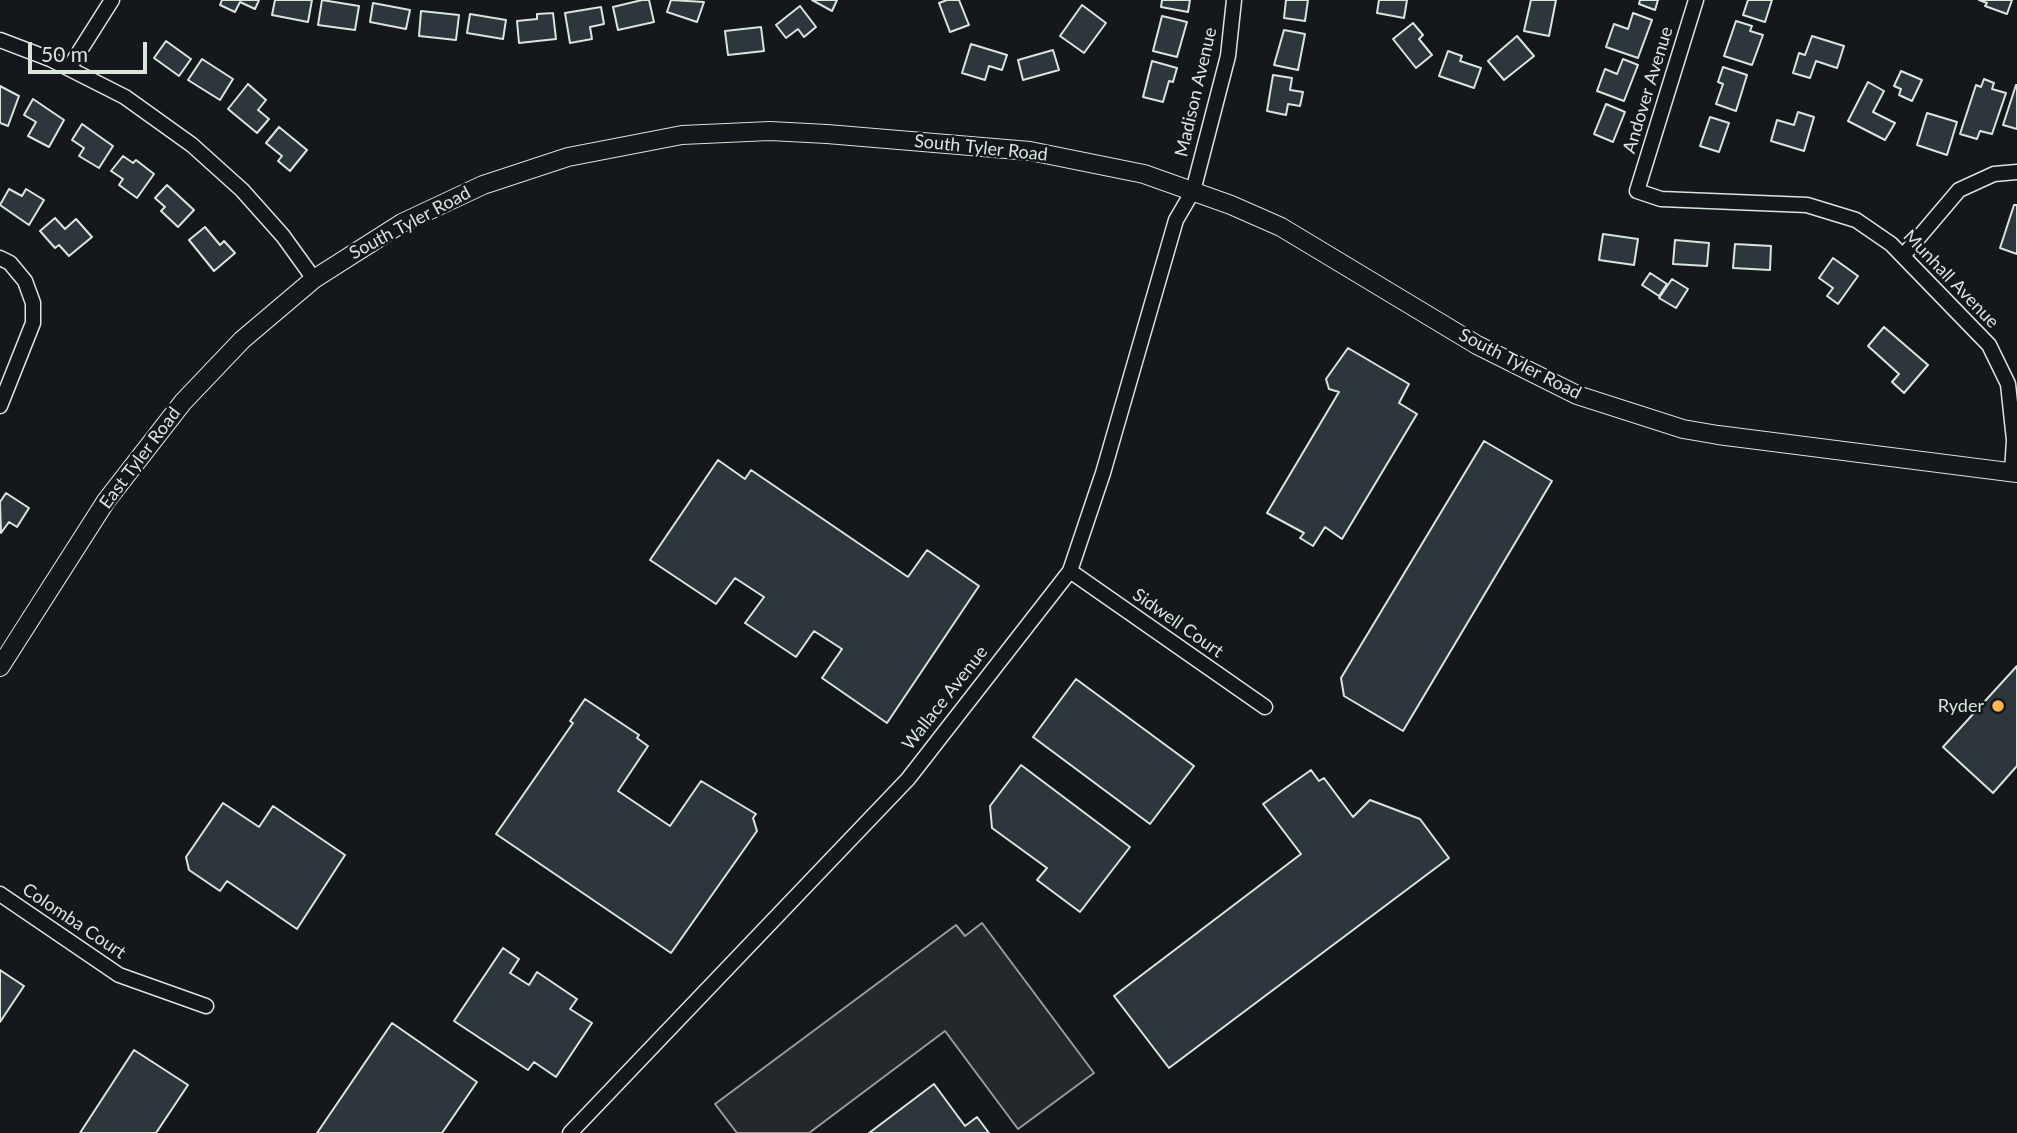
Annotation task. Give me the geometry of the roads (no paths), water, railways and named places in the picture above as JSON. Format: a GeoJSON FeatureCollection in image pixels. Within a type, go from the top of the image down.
{"type":"FeatureCollection","features":[{"type":"Feature","properties":{"kind":"street"},"geometry":{"type":"LineString","coordinates":[[69,68],[112,0]]}},
{"type":"Feature","properties":{"kind":"street","name":"Madison Avenue"},"geometry":{"type":"LineString","coordinates":[[1193,191],[1228,56],[1234,0]]}},
{"type":"Feature","properties":{"kind":"street","name":"Andover Avenue"},"geometry":{"type":"LineString","coordinates":[[1637,191],[1696,0]]}},
{"type":"Feature","properties":{"kind":"street"},"geometry":{"type":"LineString","coordinates":[[0,40],[69,68],[125,97],[192,145],[242,190],[314,279]]}},
{"type":"Feature","properties":{"kind":"street","name":"South Tyler Road"},"geometry":{"type":"LineString","coordinates":[[314,279],[402,223],[483,185],[568,157],[682,135],[804,133],[1030,150],[1143,174],[1193,191],[1280,227],[1477,345],[1577,395],[1682,429],[2014,473]]}},
{"type":"Feature","properties":{"kind":"street"},"geometry":{"type":"LineString","coordinates":[[1903,256],[1959,190],[1994,174],[2017,172]]}},
{"type":"Feature","properties":{"kind":"street","name":"Wallace Avenue"},"geometry":{"type":"LineString","coordinates":[[570,1133],[908,779],[1070,571],[1103,473],[1176,220],[1193,191]]}},
{"type":"Feature","properties":{"kind":"street","name":"Munhall Avenue"},"geometry":{"type":"LineString","coordinates":[[1637,191],[1661,199],[1807,205],[1856,220],[1892,244],[1989,345],[2008,384],[2014,440],[2014,473]]}},
{"type":"Feature","properties":{"kind":"street"},"geometry":{"type":"LineString","coordinates":[[0,258],[10,263],[25,281],[33,303],[33,323],[0,406]]}},
{"type":"Feature","properties":{"kind":"street","name":"East Tyler Road"},"geometry":{"type":"LineString","coordinates":[[0,667],[106,501],[183,402],[242,341],[314,279]]}},
{"type":"Feature","properties":{"kind":"street","name":"Sidwell Court"},"geometry":{"type":"LineString","coordinates":[[1070,571],[1265,707]]}},
{"type":"Feature","properties":{"kind":"street","name":"Colomba Court"},"geometry":{"type":"LineString","coordinates":[[0,894],[119,975],[206,1006]]}},
{"type":"Feature","properties":{"kind":"place","name":"Ryder"},"geometry":{"type":"Point","coordinates":[1998,706]}}]}
